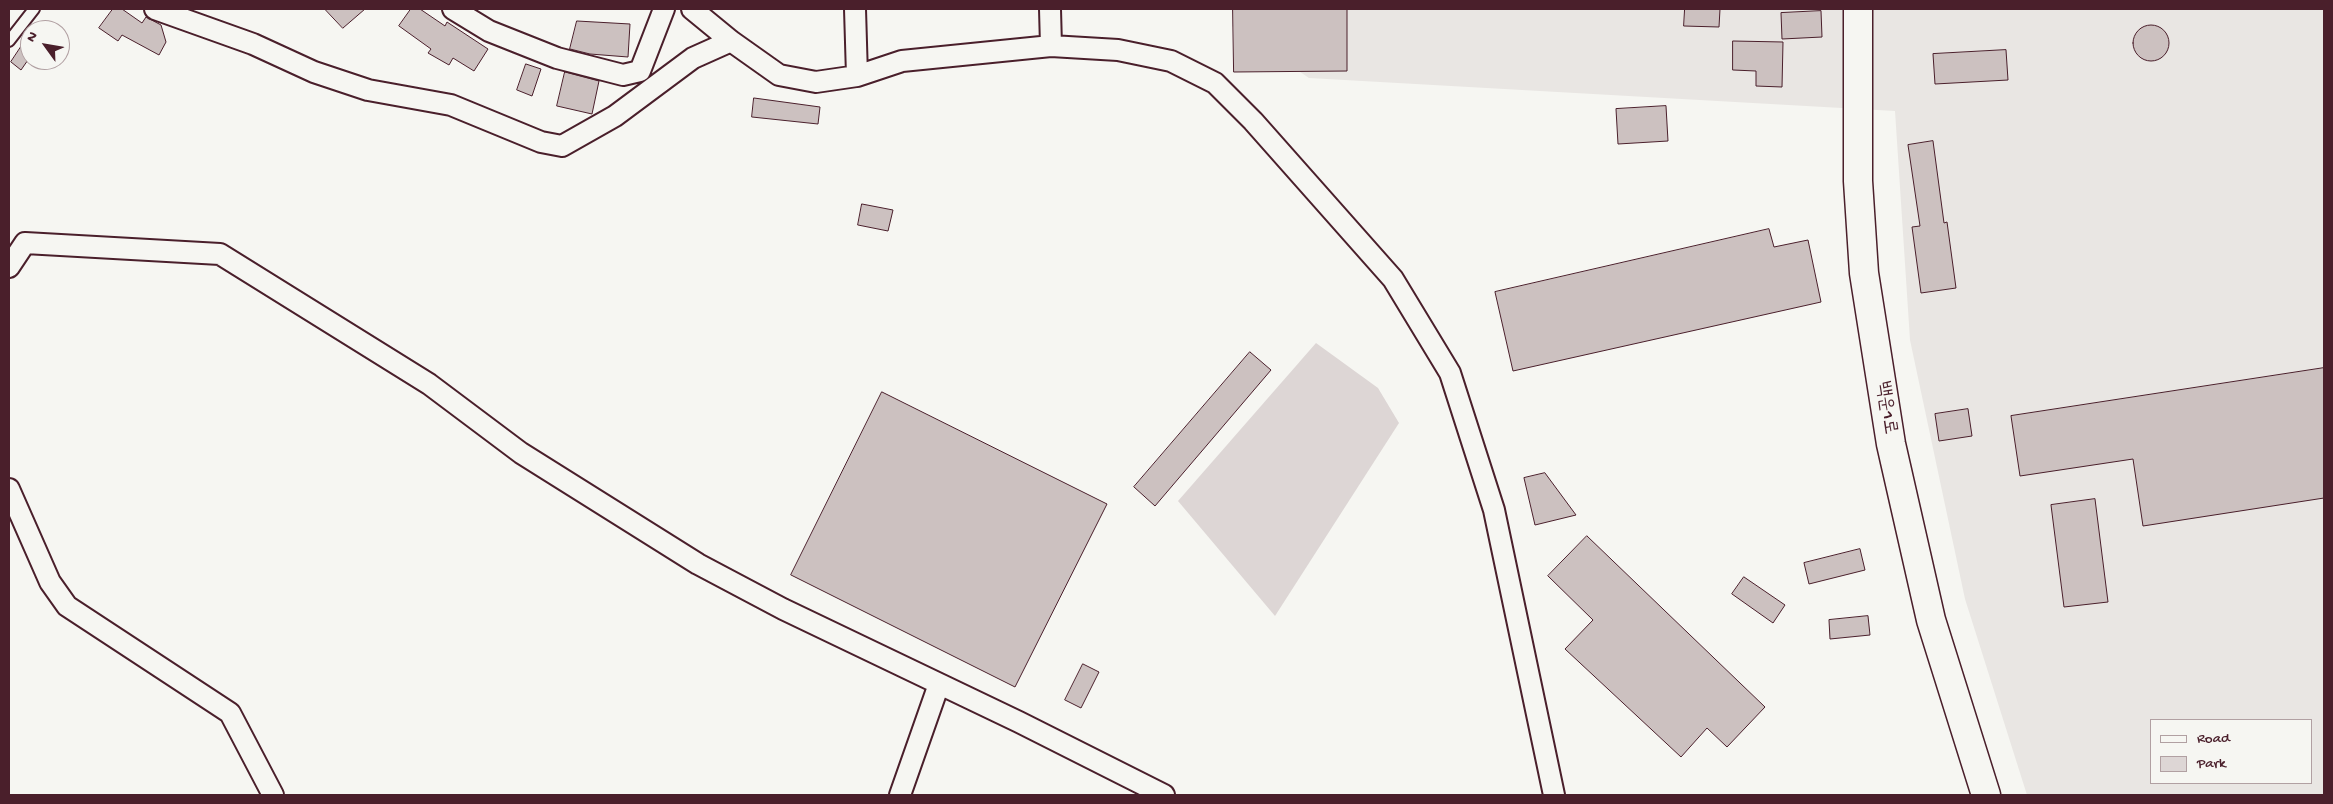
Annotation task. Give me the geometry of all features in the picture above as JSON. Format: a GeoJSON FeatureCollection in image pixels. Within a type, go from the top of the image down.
{"type":"FeatureCollection","features":[{"type":"Feature","properties":{"kind":"main road","name":"백운1로"},"geometry":{"type":"LineString","coordinates":[[1858,9],[1858,181],[1864,273],[1891,444],[1932,620],[1986,795]]}},
{"type":"Feature","properties":{"kind":"street"},"geometry":{"type":"LineString","coordinates":[[155,9],[253,44],[314,72],[368,90],[451,105],[541,142],[562,146],[614,116],[694,58],[731,41]]}},
{"type":"Feature","properties":{"kind":"street"},"geometry":{"type":"LineString","coordinates":[[452,9],[489,31],[557,58],[622,75],[640,71],[664,9]]}},
{"type":"Feature","properties":{"kind":"street"},"geometry":{"type":"LineString","coordinates":[[692,9],[731,41],[780,75],[816,82],[857,76],[902,61],[1052,46],[1118,50],[1172,62],[1215,83],[1253,121],[1393,279],[1450,373],[1494,510],[1554,795]]}},
{"type":"Feature","properties":{"kind":"street"},"geometry":{"type":"LineString","coordinates":[[855,9],[857,76]]}},
{"type":"Feature","properties":{"kind":"street"},"geometry":{"type":"LineString","coordinates":[[1050,9],[1052,46]]}},
{"type":"Feature","properties":{"kind":"street"},"geometry":{"type":"LineString","coordinates":[[12,253],[26,243],[220,254],[428,384],[520,453],[698,564],[783,609],[1164,795]]}},
{"type":"Feature","properties":{"kind":"street"},"geometry":{"type":"LineString","coordinates":[[9,489],[50,582],[67,606],[230,713],[273,795]]}},
{"type":"Feature","properties":{"kind":"street"},"geometry":{"type":"LineString","coordinates":[[900,795],[939,684]]}},
{"type":"Feature","properties":{"kind":"lane"},"geometry":{"type":"LineString","coordinates":[[9,41],[34,9]]}},
{"type":"Feature","properties":{"kind":"shaded area"},"geometry":{"type":"Polygon","coordinates":[[[1234,9],[2324,9],[2324,795],[2027,795],[1965,599],[1910,340],[1895,111],[1309,78],[1232,26],[1234,9]]]}},
{"type":"Feature","properties":{"kind":"green space"},"geometry":{"type":"Polygon","coordinates":[[[1316,343],[1378,388],[1399,423],[1275,616],[1178,501],[1316,343]]]}},
{"type":"Feature","properties":{"kind":"building"},"geometry":{"type":"Polygon","coordinates":[[[113,9],[122,9],[142,23],[146,17],[161,25],[166,42],[159,55],[122,35],[118,41],[99,28],[113,9]]]}},
{"type":"Feature","properties":{"kind":"building"},"geometry":{"type":"Polygon","coordinates":[[[325,9],[365,9],[343,28],[325,9]]]}},
{"type":"Feature","properties":{"kind":"building"},"geometry":{"type":"Polygon","coordinates":[[[411,9],[420,9],[445,26],[447,22],[488,49],[474,71],[453,58],[449,65],[428,53],[431,49],[399,26],[411,9]]]}},
{"type":"Feature","properties":{"kind":"building"},"geometry":{"type":"Polygon","coordinates":[[[1233,9],[1347,9],[1347,71],[1234,72],[1233,9]]]}},
{"type":"Feature","properties":{"kind":"building"},"geometry":{"type":"Polygon","coordinates":[[[1685,9],[1720,9],[1719,27],[1684,26],[1685,9]]]}},
{"type":"Feature","properties":{"kind":"building"},"geometry":{"type":"Polygon","coordinates":[[[1821,11],[1822,37],[1782,39],[1781,13],[1821,11]]]}},
{"type":"Feature","properties":{"kind":"building"},"geometry":{"type":"Polygon","coordinates":[[[577,21],[630,24],[628,57],[590,54],[570,49],[577,21]]]}},
{"type":"Feature","properties":{"kind":"building"},"geometry":{"type":"Polygon","coordinates":[[[2151,25],[2158,26],[2164,30],[2168,36],[2168,50],[2164,56],[2158,60],[2151,61],[2144,60],[2138,56],[2134,50],[2133,43],[2134,36],[2138,30],[2144,26],[2151,25]]]}},
{"type":"Feature","properties":{"kind":"building"},"geometry":{"type":"Polygon","coordinates":[[[1733,41],[1783,42],[1782,87],[1756,86],[1756,71],[1733,70],[1733,41]]]}},
{"type":"Feature","properties":{"kind":"building"},"geometry":{"type":"Polygon","coordinates":[[[20,48],[20,69],[11,62],[20,48]]]}},
{"type":"Feature","properties":{"kind":"building"},"geometry":{"type":"Polygon","coordinates":[[[2006,50],[2008,80],[1935,84],[1933,54],[2006,50]]]}},
{"type":"Feature","properties":{"kind":"building"},"geometry":{"type":"Polygon","coordinates":[[[526,64],[541,69],[532,96],[517,90],[526,64]]]}},
{"type":"Feature","properties":{"kind":"building"},"geometry":{"type":"Polygon","coordinates":[[[565,72],[599,81],[592,114],[557,106],[565,72]]]}},
{"type":"Feature","properties":{"kind":"building"},"geometry":{"type":"Polygon","coordinates":[[[754,98],[820,107],[818,124],[752,117],[754,98]]]}},
{"type":"Feature","properties":{"kind":"building"},"geometry":{"type":"Polygon","coordinates":[[[1666,106],[1668,141],[1618,144],[1616,109],[1666,106]]]}},
{"type":"Feature","properties":{"kind":"building"},"geometry":{"type":"Polygon","coordinates":[[[1933,141],[1944,223],[1947,222],[1956,288],[1921,293],[1912,227],[1920,226],[1908,145],[1933,141]]]}},
{"type":"Feature","properties":{"kind":"building"},"geometry":{"type":"Polygon","coordinates":[[[862,204],[893,210],[888,231],[858,225],[862,204]]]}},
{"type":"Feature","properties":{"kind":"building"},"geometry":{"type":"Polygon","coordinates":[[[1769,229],[1774,247],[1808,240],[1821,302],[1513,371],[1495,292],[1769,229]]]}},
{"type":"Feature","properties":{"kind":"building"},"geometry":{"type":"Polygon","coordinates":[[[1250,352],[1271,370],[1155,506],[1134,487],[1250,352]]]}},
{"type":"Feature","properties":{"kind":"building"},"geometry":{"type":"Polygon","coordinates":[[[2324,368],[2324,498],[2143,526],[2133,459],[2020,476],[2011,416],[2324,368]]]}},
{"type":"Feature","properties":{"kind":"building"},"geometry":{"type":"Polygon","coordinates":[[[882,392],[1107,504],[1015,687],[791,575],[882,392]]]}},
{"type":"Feature","properties":{"kind":"building"},"geometry":{"type":"Polygon","coordinates":[[[1968,409],[1972,436],[1939,441],[1935,414],[1968,409]]]}},
{"type":"Feature","properties":{"kind":"building"},"geometry":{"type":"Polygon","coordinates":[[[1545,473],[1576,515],[1535,525],[1524,478],[1545,473]]]}},
{"type":"Feature","properties":{"kind":"building"},"geometry":{"type":"Polygon","coordinates":[[[2095,499],[2108,602],[2064,607],[2051,505],[2095,499]]]}},
{"type":"Feature","properties":{"kind":"building"},"geometry":{"type":"Polygon","coordinates":[[[1587,536],[1765,707],[1727,747],[1707,728],[1681,757],[1565,649],[1593,620],[1548,576],[1587,536]]]}},
{"type":"Feature","properties":{"kind":"building"},"geometry":{"type":"Polygon","coordinates":[[[1860,549],[1865,570],[1809,584],[1804,563],[1860,549]]]}},
{"type":"Feature","properties":{"kind":"building"},"geometry":{"type":"Polygon","coordinates":[[[1744,577],[1785,605],[1773,623],[1732,594],[1744,577]]]}},
{"type":"Feature","properties":{"kind":"building"},"geometry":{"type":"Polygon","coordinates":[[[1868,616],[1870,635],[1830,639],[1829,620],[1868,616]]]}},
{"type":"Feature","properties":{"kind":"building"},"geometry":{"type":"Polygon","coordinates":[[[1083,664],[1099,672],[1081,708],[1065,700],[1083,664]]]}}]}
